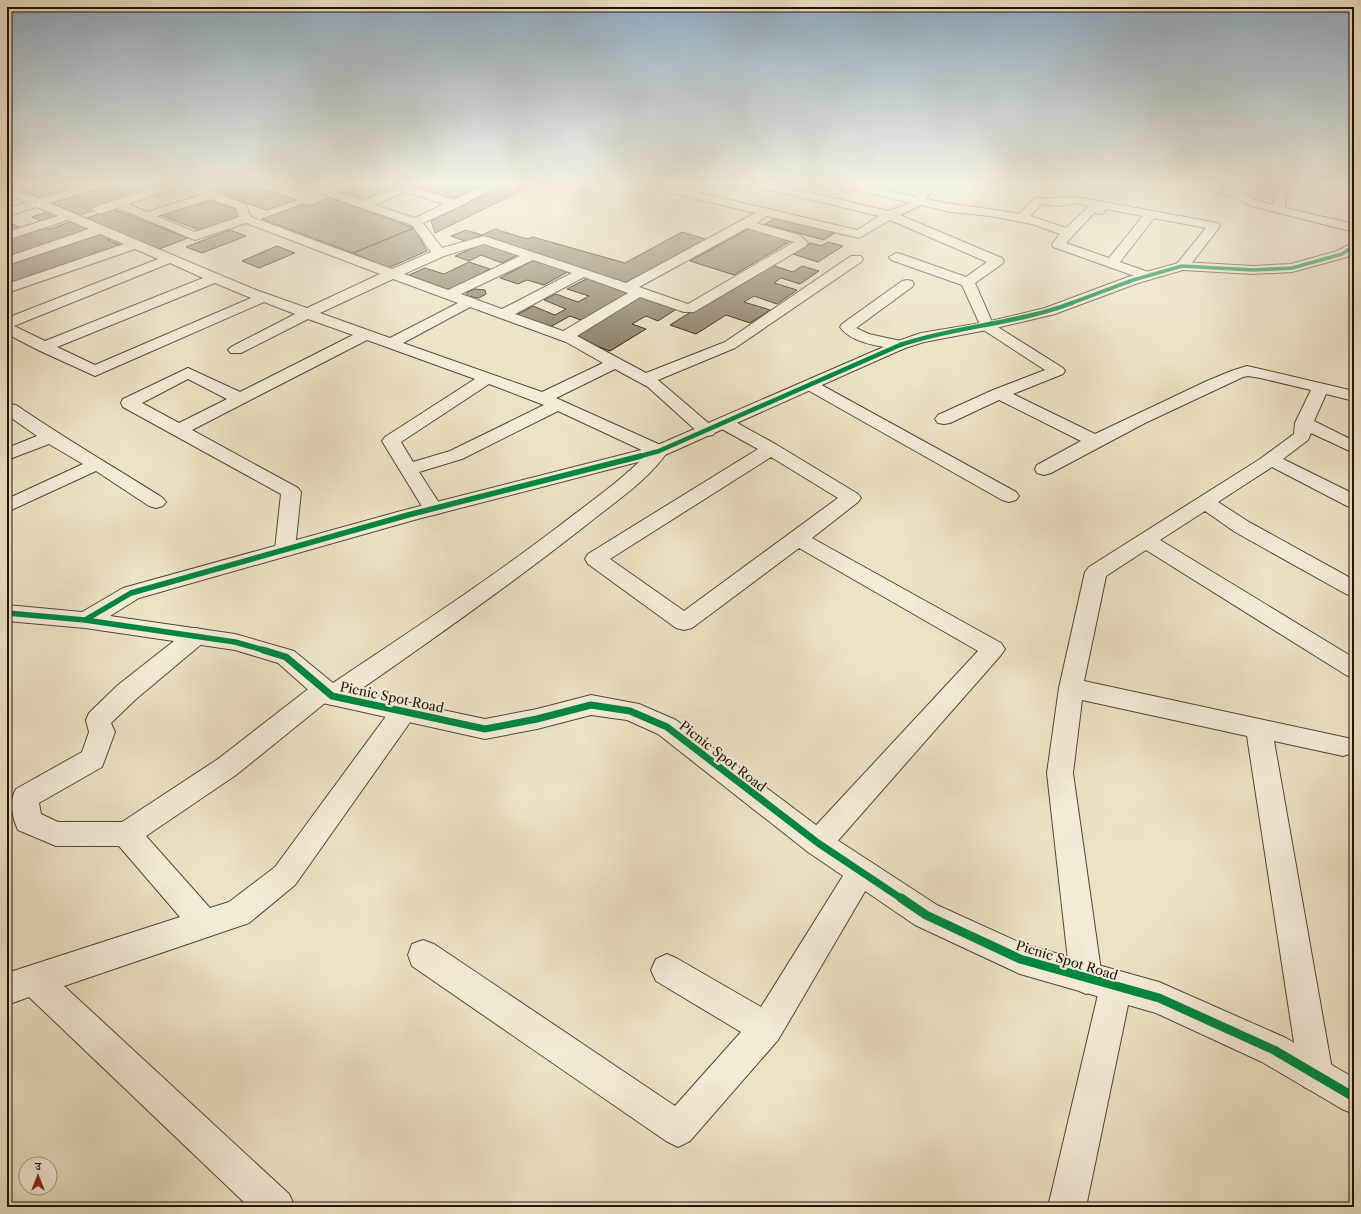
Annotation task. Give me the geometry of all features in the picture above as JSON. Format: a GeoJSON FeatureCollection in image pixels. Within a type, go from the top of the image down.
{"type":"FeatureCollection","features":[{"type":"Feature","properties":{"kind":"street"},"geometry":{"type":"LineString","coordinates":[[7,261],[70,240]]}},
{"type":"Feature","properties":{"kind":"street"},"geometry":{"type":"LineString","coordinates":[[126,240],[214,278],[550,402],[659,451]]}},
{"type":"Feature","properties":{"kind":"street"},"geometry":{"type":"LineString","coordinates":[[301,240],[468,303],[564,337],[654,384],[716,427],[771,449],[852,498],[684,622],[595,560],[771,449]]}},
{"type":"Feature","properties":{"kind":"street"},"geometry":{"type":"LineString","coordinates":[[429,240],[439,253]]}},
{"type":"Feature","properties":{"kind":"street"},"geometry":{"type":"LineString","coordinates":[[236,350],[308,313],[439,253],[484,240],[583,272],[688,309],[802,243],[798,240]]}},
{"type":"Feature","properties":{"kind":"street"},"geometry":{"type":"LineString","coordinates":[[564,337],[633,290],[719,240]]}},
{"type":"Feature","properties":{"kind":"street"},"geometry":{"type":"LineString","coordinates":[[947,240],[997,261],[968,282]]}},
{"type":"Feature","properties":{"kind":"street"},"geometry":{"type":"LineString","coordinates":[[1062,240],[1058,244],[1076,252],[1113,262],[1146,276]]}},
{"type":"Feature","properties":{"kind":"street"},"geometry":{"type":"LineString","coordinates":[[1113,262],[1130,240]]}},
{"type":"Feature","properties":{"kind":"street"},"geometry":{"type":"LineString","coordinates":[[1182,266],[1203,240]]}},
{"type":"Feature","properties":{"kind":"street"},"geometry":{"type":"LineString","coordinates":[[7,289],[136,244]]}},
{"type":"Feature","properties":{"kind":"street"},"geometry":{"type":"LineString","coordinates":[[84,620],[132,593],[285,549],[433,509],[659,451],[900,345],[921,338],[987,326],[1050,311],[1146,276],[1182,266],[1253,270],[1292,268],[1342,254],[1354,246]]}},
{"type":"Feature","properties":{"kind":"street"},"geometry":{"type":"LineString","coordinates":[[448,295],[532,255]]}},
{"type":"Feature","properties":{"kind":"street"},"geometry":{"type":"LineString","coordinates":[[896,257],[968,282],[987,326],[1057,371],[999,394],[944,420]]}},
{"type":"Feature","properties":{"kind":"street"},"geometry":{"type":"LineString","coordinates":[[7,323],[169,259]]}},
{"type":"Feature","properties":{"kind":"street"},"geometry":{"type":"LineString","coordinates":[[645,379],[730,345],[856,259]]}},
{"type":"Feature","properties":{"kind":"street"},"geometry":{"type":"LineString","coordinates":[[502,315],[583,272]]}},
{"type":"Feature","properties":{"kind":"street"},"geometry":{"type":"LineString","coordinates":[[43,347],[214,278]]}},
{"type":"Feature","properties":{"kind":"street"},"geometry":{"type":"LineString","coordinates":[[900,345],[859,335],[850,330],[848,327],[907,284]]}},
{"type":"Feature","properties":{"kind":"street"},"geometry":{"type":"LineString","coordinates":[[7,328],[43,347],[95,371],[264,297]]}},
{"type":"Feature","properties":{"kind":"street"},"geometry":{"type":"LineString","coordinates":[[391,343],[468,303]]}},
{"type":"Feature","properties":{"kind":"street"},"geometry":{"type":"LineString","coordinates":[[179,430],[366,334]]}},
{"type":"Feature","properties":{"kind":"street"},"geometry":{"type":"LineString","coordinates":[[409,469],[456,455],[616,363]]}},
{"type":"Feature","properties":{"kind":"street"},"geometry":{"type":"LineString","coordinates":[[1044,469],[1094,440],[1159,408],[1237,374],[1247,372],[1260,373],[1354,396]]}},
{"type":"Feature","properties":{"kind":"street"},"geometry":{"type":"LineString","coordinates":[[240,399],[188,373],[130,403],[291,492],[285,549]]}},
{"type":"Feature","properties":{"kind":"street"},"geometry":{"type":"LineString","coordinates":[[433,509],[391,441],[487,378]]}},
{"type":"Feature","properties":{"kind":"street"},"geometry":{"type":"LineString","coordinates":[[810,385],[1009,496]]}},
{"type":"Feature","properties":{"kind":"street"},"geometry":{"type":"LineString","coordinates":[[1066,1207],[1101,982],[1060,773],[1072,688],[1096,572],[1206,503],[1271,460],[1302,436],[1304,423],[1320,388]]}},
{"type":"Feature","properties":{"kind":"street"},"geometry":{"type":"LineString","coordinates":[[999,394],[1094,440]]}},
{"type":"Feature","properties":{"kind":"street"},"geometry":{"type":"LineString","coordinates":[[7,410],[10,409],[50,437],[97,464],[156,502]]}},
{"type":"Feature","properties":{"kind":"street"},"geometry":{"type":"LineString","coordinates":[[1304,423],[1354,448]]}},
{"type":"Feature","properties":{"kind":"street"},"geometry":{"type":"LineString","coordinates":[[7,455],[50,437]]}},
{"type":"Feature","properties":{"kind":"street"},"geometry":{"type":"LineString","coordinates":[[196,636],[126,692],[98,720],[102,732],[93,759],[26,797],[28,821],[56,834],[126,834],[227,766],[328,693],[453,614],[546,546],[637,475],[659,451]]}},
{"type":"Feature","properties":{"kind":"street"},"geometry":{"type":"LineString","coordinates":[[1271,460],[1354,502]]}},
{"type":"Feature","properties":{"kind":"street"},"geometry":{"type":"LineString","coordinates":[[7,506],[97,464]]}},
{"type":"Feature","properties":{"kind":"street"},"geometry":{"type":"LineString","coordinates":[[1206,503],[1242,527],[1354,589]]}},
{"type":"Feature","properties":{"kind":"street"},"geometry":{"type":"LineString","coordinates":[[798,539],[993,649],[818,844]]}},
{"type":"Feature","properties":{"kind":"street"},"geometry":{"type":"LineString","coordinates":[[1145,540],[1354,669]]}},
{"type":"Feature","properties":{"kind":"street","name":"Picnic Spot Road"},"geometry":{"type":"LineString","coordinates":[[7,613],[84,620],[235,642],[286,657],[328,693],[484,728],[538,719],[591,705],[630,711],[667,727],[818,844],[926,915],[1020,959],[1159,998],[1274,1050],[1354,1097]]}},
{"type":"Feature","properties":{"kind":"street"},"geometry":{"type":"LineString","coordinates":[[1072,688],[1343,746]]}},
{"type":"Feature","properties":{"kind":"street"},"geometry":{"type":"LineString","coordinates":[[21,985],[238,913],[285,876],[404,711]]}},
{"type":"Feature","properties":{"kind":"street"},"geometry":{"type":"LineString","coordinates":[[1259,729],[1316,1075]]}},
{"type":"Feature","properties":{"kind":"street"},"geometry":{"type":"LineString","coordinates":[[126,834],[206,924]]}},
{"type":"Feature","properties":{"kind":"street"},"geometry":{"type":"LineString","coordinates":[[423,955],[678,1129],[766,1028],[861,872]]}},
{"type":"Feature","properties":{"kind":"street"},"geometry":{"type":"LineString","coordinates":[[667,970],[766,1028]]}},
{"type":"Feature","properties":{"kind":"street"},"geometry":{"type":"LineString","coordinates":[[21,985],[276,1207]]}},
{"type":"Feature","properties":{"kind":"building"},"geometry":{"type":"Polygon","coordinates":[[[7,240],[64,240],[7,259],[7,240]]]}},
{"type":"Feature","properties":{"kind":"building"},"geometry":{"type":"Polygon","coordinates":[[[76,240],[109,240],[121,245],[7,286],[7,263],[76,240]]]}},
{"type":"Feature","properties":{"kind":"building"},"geometry":{"type":"Polygon","coordinates":[[[136,240],[184,240],[159,249],[136,240]]]}},
{"type":"Feature","properties":{"kind":"building"},"geometry":{"type":"Polygon","coordinates":[[[205,240],[237,240],[202,253],[186,247],[205,240]]]}},
{"type":"Feature","properties":{"kind":"building"},"geometry":{"type":"Polygon","coordinates":[[[317,240],[386,240],[353,253],[317,240]]]}},
{"type":"Feature","properties":{"kind":"building"},"geometry":{"type":"Polygon","coordinates":[[[386,240],[421,240],[427,251],[388,268],[353,253],[386,240]]]}},
{"type":"Feature","properties":{"kind":"building"},"geometry":{"type":"Polygon","coordinates":[[[461,240],[472,240],[467,242],[461,240]]]}},
{"type":"Feature","properties":{"kind":"building"},"geometry":{"type":"Polygon","coordinates":[[[496,240],[542,240],[625,263],[668,240],[704,240],[625,284],[496,240]]]}},
{"type":"Feature","properties":{"kind":"building"},"geometry":{"type":"Polygon","coordinates":[[[729,240],[792,240],[734,275],[690,261],[729,240]]]}},
{"type":"Feature","properties":{"kind":"building"},"geometry":{"type":"Polygon","coordinates":[[[828,242],[843,246],[818,262],[793,254],[811,243],[821,246],[828,242]]]}},
{"type":"Feature","properties":{"kind":"building"},"geometry":{"type":"Polygon","coordinates":[[[485,243],[519,254],[502,263],[481,255],[469,261],[455,256],[485,243]]]}},
{"type":"Feature","properties":{"kind":"building"},"geometry":{"type":"Polygon","coordinates":[[[277,246],[295,253],[259,268],[242,261],[277,246]]]}},
{"type":"Feature","properties":{"kind":"building"},"geometry":{"type":"Polygon","coordinates":[[[536,259],[571,270],[544,285],[527,280],[518,284],[500,278],[536,259]]]}},
{"type":"Feature","properties":{"kind":"building"},"geometry":{"type":"Polygon","coordinates":[[[469,262],[490,269],[449,290],[409,275],[425,268],[444,274],[469,262]]]}},
{"type":"Feature","properties":{"kind":"building"},"geometry":{"type":"Polygon","coordinates":[[[768,264],[793,272],[802,266],[819,271],[800,284],[781,278],[774,283],[797,290],[777,304],[754,296],[744,302],[770,310],[750,323],[726,315],[696,334],[670,325],[768,264]]]}},
{"type":"Feature","properties":{"kind":"building"},"geometry":{"type":"Polygon","coordinates":[[[588,278],[632,293],[583,321],[570,316],[548,328],[515,316],[533,306],[555,315],[566,309],[544,300],[556,294],[578,302],[589,296],[567,289],[588,278]]]}},
{"type":"Feature","properties":{"kind":"building"},"geometry":{"type":"Polygon","coordinates":[[[475,289],[485,290],[486,294],[479,298],[467,296],[467,292],[475,289]]]}},
{"type":"Feature","properties":{"kind":"building"},"geometry":{"type":"Polygon","coordinates":[[[642,295],[678,308],[658,321],[646,316],[632,324],[646,329],[610,351],[572,337],[642,295]]]}},
{"type":"Feature","properties":{"kind":"cycle path"},"geometry":{"type":"LineString","coordinates":[[85,620],[131,593],[408,515],[659,451],[900,345],[921,338],[987,326],[1050,311],[1133,280],[1182,266],[1253,270],[1292,268],[1342,254],[1354,246]]}},
{"type":"Feature","properties":{"kind":"cycle path"},"geometry":{"type":"LineString","coordinates":[[7,613],[85,620],[235,642],[286,657],[332,696],[485,729],[537,719],[591,705],[630,711],[667,727],[818,843],[926,915],[1020,959],[1159,998],[1274,1050],[1354,1097]]}}]}
